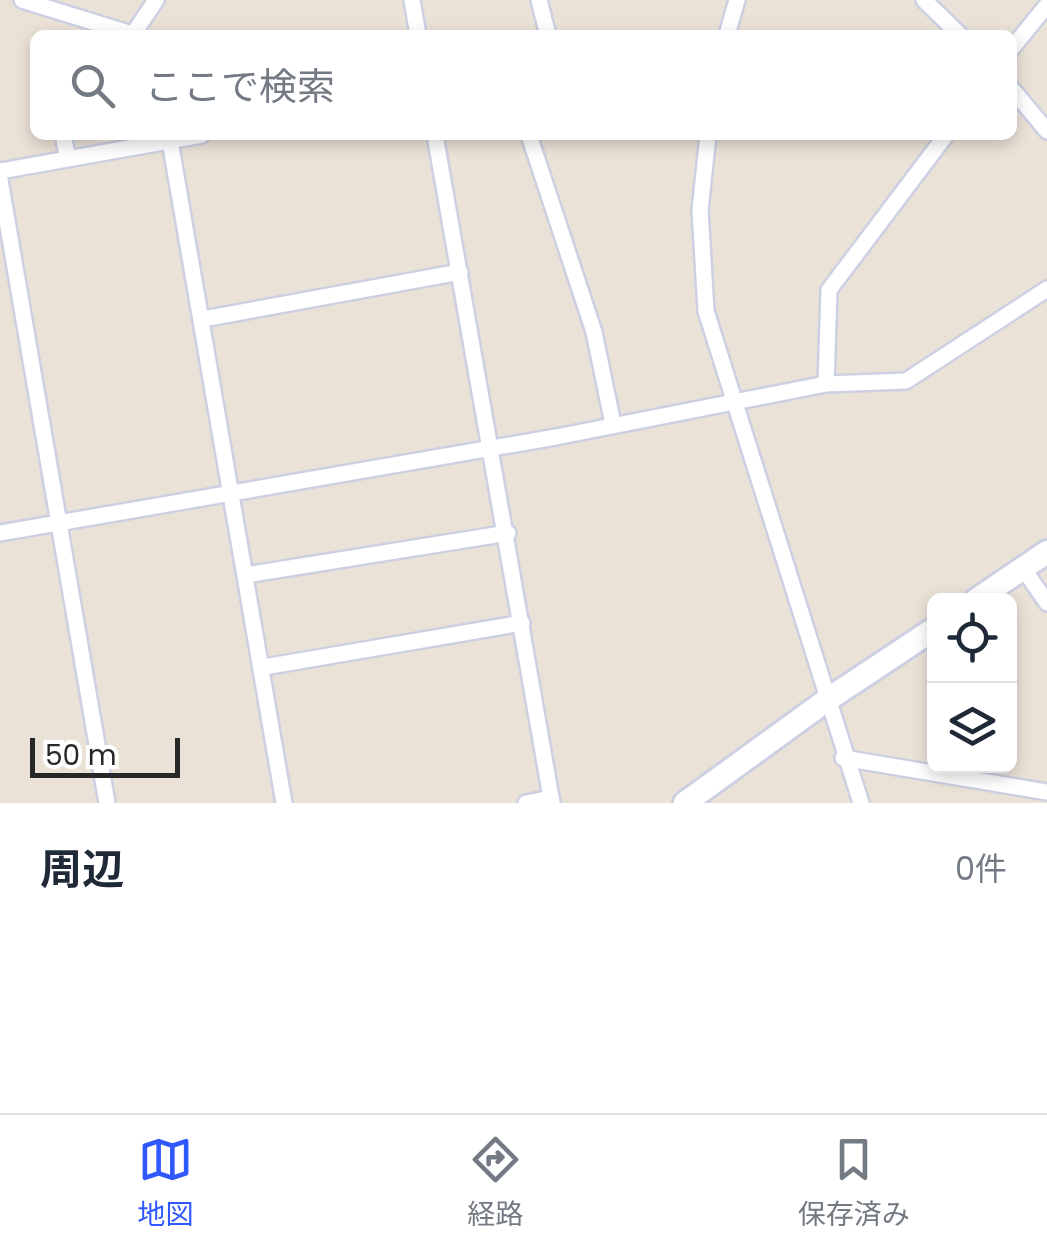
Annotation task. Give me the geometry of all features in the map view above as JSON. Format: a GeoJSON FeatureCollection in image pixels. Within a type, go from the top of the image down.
{"type":"FeatureCollection","features":[{"type":"Feature","properties":{"kind":"main road"},"geometry":{"type":"LineString","coordinates":[[986,593],[1047,552]]}},
{"type":"Feature","properties":{"kind":"main road"},"geometry":{"type":"LineString","coordinates":[[685,803],[826,700],[927,634]]}},
{"type":"Feature","properties":{"kind":"street"},"geometry":{"type":"LineString","coordinates":[[22,0],[121,30]]}},
{"type":"Feature","properties":{"kind":"street"},"geometry":{"type":"LineString","coordinates":[[137,30],[156,0]]}},
{"type":"Feature","properties":{"kind":"street"},"geometry":{"type":"LineString","coordinates":[[412,0],[417,30]]}},
{"type":"Feature","properties":{"kind":"street"},"geometry":{"type":"LineString","coordinates":[[539,0],[547,30]]}},
{"type":"Feature","properties":{"kind":"street"},"geometry":{"type":"LineString","coordinates":[[728,30],[737,0]]}},
{"type":"Feature","properties":{"kind":"street"},"geometry":{"type":"LineString","coordinates":[[924,0],[955,30]]}},
{"type":"Feature","properties":{"kind":"street"},"geometry":{"type":"LineString","coordinates":[[1017,42],[1047,5]]}},
{"type":"Feature","properties":{"kind":"street"},"geometry":{"type":"LineString","coordinates":[[1017,95],[1047,131]]}},
{"type":"Feature","properties":{"kind":"street"},"geometry":{"type":"LineString","coordinates":[[65,140],[68,159]]}},
{"type":"Feature","properties":{"kind":"street"},"geometry":{"type":"LineString","coordinates":[[0,171],[156,140]]}},
{"type":"Feature","properties":{"kind":"street"},"geometry":{"type":"LineString","coordinates":[[171,140],[264,667],[284,803]]}},
{"type":"Feature","properties":{"kind":"street"},"geometry":{"type":"LineString","coordinates":[[435,140],[508,534],[552,800],[526,803]]}},
{"type":"Feature","properties":{"kind":"street"},"geometry":{"type":"LineString","coordinates":[[531,140],[594,332],[613,424]]}},
{"type":"Feature","properties":{"kind":"street"},"geometry":{"type":"LineString","coordinates":[[707,140],[700,210],[706,312],[843,758],[861,803]]}},
{"type":"Feature","properties":{"kind":"street"},"geometry":{"type":"LineString","coordinates":[[826,384],[830,290],[942,140]]}},
{"type":"Feature","properties":{"kind":"street"},"geometry":{"type":"LineString","coordinates":[[0,180],[4,250],[58,523],[106,803]]}},
{"type":"Feature","properties":{"kind":"street"},"geometry":{"type":"LineString","coordinates":[[203,320],[460,272]]}},
{"type":"Feature","properties":{"kind":"street"},"geometry":{"type":"LineString","coordinates":[[0,533],[826,384],[906,380],[1047,290]]}},
{"type":"Feature","properties":{"kind":"street"},"geometry":{"type":"LineString","coordinates":[[246,575],[508,534]]}},
{"type":"Feature","properties":{"kind":"street"},"geometry":{"type":"LineString","coordinates":[[1023,568],[1047,603]]}},
{"type":"Feature","properties":{"kind":"street"},"geometry":{"type":"LineString","coordinates":[[264,667],[522,623]]}},
{"type":"Feature","properties":{"kind":"street"},"geometry":{"type":"LineString","coordinates":[[843,758],[1047,792]]}}]}
